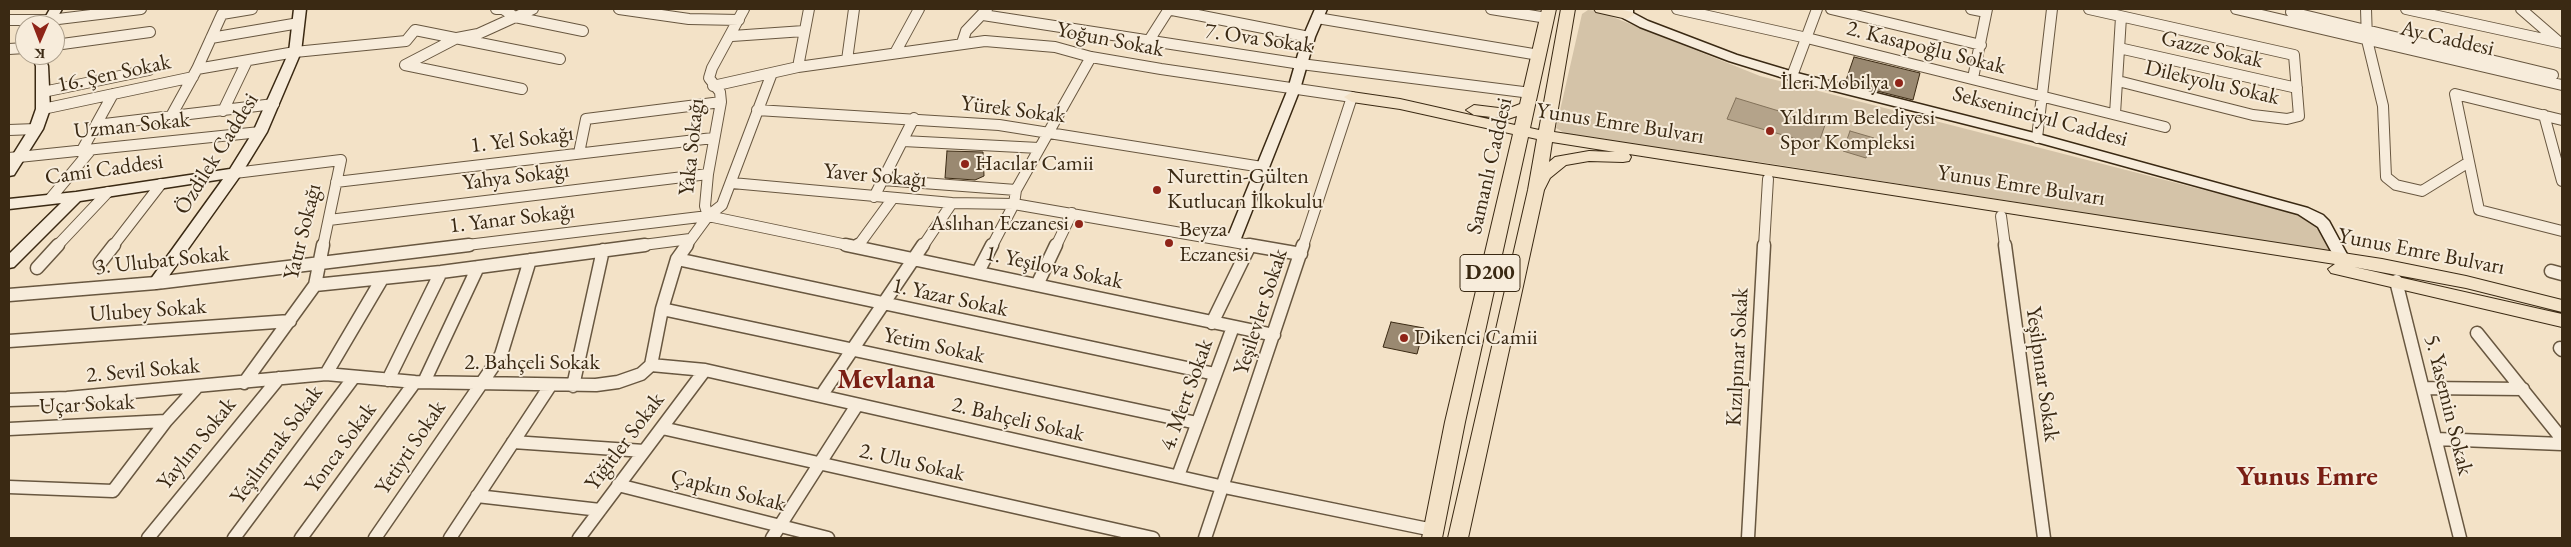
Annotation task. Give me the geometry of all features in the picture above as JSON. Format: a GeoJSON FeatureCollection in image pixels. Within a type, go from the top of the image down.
{"type":"FeatureCollection","features":[{"type":"Feature","properties":{"kind":"main road"},"geometry":{"type":"LineString","coordinates":[[1601,9],[1623,11]]}},
{"type":"Feature","properties":{"kind":"main road","name":"Samanlı Caddesi"},"geometry":{"type":"LineString","coordinates":[[1458,538],[1536,190],[1571,11]]}},
{"type":"Feature","properties":{"kind":"main road","name":"Sekseninciyıl Caddesi"},"geometry":{"type":"LineString","coordinates":[[1623,11],[1644,24],[1724,55],[1792,76],[2037,138],[2303,211],[2318,218],[2324,224],[2342,258]]}},
{"type":"Feature","properties":{"kind":"main road"},"geometry":{"type":"LineString","coordinates":[[1233,241],[1294,89],[1317,12]]}},
{"type":"Feature","properties":{"kind":"main road","name":"Samanlı Caddesi"},"geometry":{"type":"LineString","coordinates":[[1432,534],[1519,136],[1548,13]]}},
{"type":"Feature","properties":{"kind":"main road","name":"Özdilek Caddesi"},"geometry":{"type":"LineString","coordinates":[[156,283],[235,173],[260,132],[274,104],[295,52],[300,16]]}},
{"type":"Feature","properties":{"kind":"main road"},"geometry":{"type":"LineString","coordinates":[[9,172],[14,158],[36,128],[43,109],[42,65]]}},
{"type":"Feature","properties":{"kind":"main road"},"geometry":{"type":"LineString","coordinates":[[1360,98],[1412,101],[1496,114],[1508,114],[1529,100]]}},
{"type":"Feature","properties":{"kind":"main road","name":"Yunus Emre Bulvarı"},"geometry":{"type":"LineString","coordinates":[[1360,98],[1400,104],[1519,136],[1545,141],[2342,258],[2466,282],[2562,306]]}},
{"type":"Feature","properties":{"kind":"main road"},"geometry":{"type":"LineString","coordinates":[[1545,141],[1621,157]]}},
{"type":"Feature","properties":{"kind":"main road","name":"Yunus Emre Bulvarı"},"geometry":{"type":"LineString","coordinates":[[1536,190],[1543,175],[1561,161],[1589,156],[1621,157],[2322,266],[2396,280],[2562,321]]}},
{"type":"Feature","properties":{"kind":"main road","name":"Cami Caddesi"},"geometry":{"type":"LineString","coordinates":[[9,204],[76,197],[235,173]]}},
{"type":"Feature","properties":{"kind":"main road"},"geometry":{"type":"LineString","coordinates":[[12,257],[76,197]]}},
{"type":"Feature","properties":{"kind":"street"},"geometry":{"type":"LineString","coordinates":[[65,20],[141,9]]}},
{"type":"Feature","properties":{"kind":"street"},"geometry":{"type":"LineString","coordinates":[[170,118],[195,73],[222,14],[252,9]]}},
{"type":"Feature","properties":{"kind":"street"},"geometry":{"type":"LineString","coordinates":[[496,9],[503,9],[515,17],[583,31]]}},
{"type":"Feature","properties":{"kind":"street"},"geometry":{"type":"LineString","coordinates":[[522,89],[404,65],[458,38],[478,34],[533,9]]}},
{"type":"Feature","properties":{"kind":"street"},"geometry":{"type":"LineString","coordinates":[[619,9],[738,20]]}},
{"type":"Feature","properties":{"kind":"street"},"geometry":{"type":"LineString","coordinates":[[713,86],[709,78],[712,68],[732,36],[744,9]]}},
{"type":"Feature","properties":{"kind":"street"},"geometry":{"type":"LineString","coordinates":[[798,67],[809,9]]}},
{"type":"Feature","properties":{"kind":"street"},"geometry":{"type":"LineString","coordinates":[[846,60],[854,9]]}},
{"type":"Feature","properties":{"kind":"street"},"geometry":{"type":"LineString","coordinates":[[896,53],[919,9]]}},
{"type":"Feature","properties":{"kind":"street"},"geometry":{"type":"LineString","coordinates":[[1148,42],[1168,9],[1308,37]]}},
{"type":"Feature","properties":{"kind":"street"},"geometry":{"type":"LineString","coordinates":[[1491,9],[1548,13]]}},
{"type":"Feature","properties":{"kind":"street","name":"2. Kasapoğlu Sokak"},"geometry":{"type":"LineString","coordinates":[[1677,9],[1974,78],[2165,126]]}},
{"type":"Feature","properties":{"kind":"street"},"geometry":{"type":"LineString","coordinates":[[1792,76],[1817,9]]}},
{"type":"Feature","properties":{"kind":"street"},"geometry":{"type":"LineString","coordinates":[[1831,9],[1981,45]]}},
{"type":"Feature","properties":{"kind":"street"},"geometry":{"type":"LineString","coordinates":[[1971,9],[1987,10],[1974,78]]}},
{"type":"Feature","properties":{"kind":"street"},"geometry":{"type":"LineString","coordinates":[[2037,138],[2052,9]]}},
{"type":"Feature","properties":{"kind":"street"},"geometry":{"type":"LineString","coordinates":[[2089,9],[2294,55],[2297,88]]}},
{"type":"Feature","properties":{"kind":"street","name":"Ay Caddesi"},"geometry":{"type":"LineString","coordinates":[[2236,9],[2301,25],[2367,35],[2562,77]]}},
{"type":"Feature","properties":{"kind":"street"},"geometry":{"type":"LineString","coordinates":[[2366,9],[2367,35],[2383,106],[2386,177],[2396,185],[2422,191],[2469,162]]}},
{"type":"Feature","properties":{"kind":"street"},"geometry":{"type":"LineString","coordinates":[[2406,9],[2562,44]]}},
{"type":"Feature","properties":{"kind":"street"},"geometry":{"type":"LineString","coordinates":[[2521,9],[2562,44]]}},
{"type":"Feature","properties":{"kind":"street"},"geometry":{"type":"LineString","coordinates":[[2290,10],[2301,25]]}},
{"type":"Feature","properties":{"kind":"street","name":"Ay Caddesi"},"geometry":{"type":"LineString","coordinates":[[2290,10],[2367,35],[2562,85]]}},
{"type":"Feature","properties":{"kind":"street"},"geometry":{"type":"LineString","coordinates":[[962,43],[966,31],[985,12]]}},
{"type":"Feature","properties":{"kind":"street","name":"7. Ova Sokak"},"geometry":{"type":"LineString","coordinates":[[985,12],[1148,42],[1529,100]]}},
{"type":"Feature","properties":{"kind":"street"},"geometry":{"type":"LineString","coordinates":[[1317,12],[1539,55]]}},
{"type":"Feature","properties":{"kind":"street"},"geometry":{"type":"LineString","coordinates":[[211,38],[300,16]]}},
{"type":"Feature","properties":{"kind":"street"},"geometry":{"type":"LineString","coordinates":[[2115,114],[2121,17]]}},
{"type":"Feature","properties":{"kind":"street","name":"16. Şen Sokak"},"geometry":{"type":"LineString","coordinates":[[43,109],[247,61],[295,52],[406,41],[415,30],[458,38]]}},
{"type":"Feature","properties":{"kind":"street"},"geometry":{"type":"LineString","coordinates":[[732,36],[804,31]]}},
{"type":"Feature","properties":{"kind":"street"},"geometry":{"type":"LineString","coordinates":[[65,44],[150,32]]}},
{"type":"Feature","properties":{"kind":"street"},"geometry":{"type":"LineString","coordinates":[[458,38],[560,59]]}},
{"type":"Feature","properties":{"kind":"street","name":"Yoğun Sokak"},"geometry":{"type":"LineString","coordinates":[[713,86],[798,67],[962,43],[1012,42],[1055,47],[1091,57],[1360,98]]}},
{"type":"Feature","properties":{"kind":"street","name":"Gazze Sokak"},"geometry":{"type":"LineString","coordinates":[[2119,48],[2297,88]]}},
{"type":"Feature","properties":{"kind":"street"},"geometry":{"type":"LineString","coordinates":[[978,272],[1014,204],[1016,190],[1091,57]]}},
{"type":"Feature","properties":{"kind":"street"},"geometry":{"type":"LineString","coordinates":[[223,111],[247,61]]}},
{"type":"Feature","properties":{"kind":"street"},"geometry":{"type":"LineString","coordinates":[[43,92],[149,70]]}},
{"type":"Feature","properties":{"kind":"street"},"geometry":{"type":"LineString","coordinates":[[651,365],[662,308],[677,259],[690,238],[708,216],[722,205],[732,184],[757,110],[772,73]]}},
{"type":"Feature","properties":{"kind":"street","name":"Dilekyolu Sokak"},"geometry":{"type":"LineString","coordinates":[[2118,81],[2253,115],[2287,119],[2299,116],[2297,88]]}},
{"type":"Feature","properties":{"kind":"street","name":"Yaka Sokağı"},"geometry":{"type":"LineString","coordinates":[[708,216],[705,206],[708,174],[721,102],[720,92],[713,86]]}},
{"type":"Feature","properties":{"kind":"street"},"geometry":{"type":"LineString","coordinates":[[50,200],[85,152],[96,125],[113,94]]}},
{"type":"Feature","properties":{"kind":"street"},"geometry":{"type":"LineString","coordinates":[[2562,120],[2455,94],[2479,210],[2562,231]]}},
{"type":"Feature","properties":{"kind":"street","name":"Yeşilevler Sokak"},"geometry":{"type":"LineString","coordinates":[[1205,538],[1224,487],[1301,254],[1360,98]]}},
{"type":"Feature","properties":{"kind":"street"},"geometry":{"type":"LineString","coordinates":[[579,153],[586,119],[721,102]]}},
{"type":"Feature","properties":{"kind":"street"},"geometry":{"type":"LineString","coordinates":[[96,125],[170,118],[274,104]]}},
{"type":"Feature","properties":{"kind":"street","name":"Yürek Sokak"},"geometry":{"type":"LineString","coordinates":[[757,110],[914,118],[999,125],[1262,167]]}},
{"type":"Feature","properties":{"kind":"street"},"geometry":{"type":"LineString","coordinates":[[2544,115],[2562,181]]}},
{"type":"Feature","properties":{"kind":"street"},"geometry":{"type":"LineString","coordinates":[[874,197],[914,118]]}},
{"type":"Feature","properties":{"kind":"street"},"geometry":{"type":"LineString","coordinates":[[9,130],[36,128]]}},
{"type":"Feature","properties":{"kind":"street","name":"Uzman Sokak"},"geometry":{"type":"LineString","coordinates":[[14,158],[260,132]]}},
{"type":"Feature","properties":{"kind":"street","name":"1. Yel Sokağı"},"geometry":{"type":"LineString","coordinates":[[336,182],[713,138]]}},
{"type":"Feature","properties":{"kind":"street"},"geometry":{"type":"LineString","coordinates":[[903,141],[1039,148]]}},
{"type":"Feature","properties":{"kind":"street","name":"Yatır Sokağı"},"geometry":{"type":"LineString","coordinates":[[235,173],[341,160],[315,285],[244,383]]}},
{"type":"Feature","properties":{"kind":"street","name":"Yahya Sokağı"},"geometry":{"type":"LineString","coordinates":[[329,220],[708,174]]}},
{"type":"Feature","properties":{"kind":"street","name":"Kızılpınar Sokak"},"geometry":{"type":"LineString","coordinates":[[1748,538],[1768,179]]}},
{"type":"Feature","properties":{"kind":"street"},"geometry":{"type":"LineString","coordinates":[[884,180],[1016,190]]}},
{"type":"Feature","properties":{"kind":"street"},"geometry":{"type":"LineString","coordinates":[[100,262],[161,184]]}},
{"type":"Feature","properties":{"kind":"street","name":"Yaver Sokağı"},"geometry":{"type":"LineString","coordinates":[[732,184],[952,204],[1014,204],[1301,254]]}},
{"type":"Feature","properties":{"kind":"street"},"geometry":{"type":"LineString","coordinates":[[37,268],[108,192]]}},
{"type":"Feature","properties":{"kind":"street"},"geometry":{"type":"LineString","coordinates":[[857,247],[893,198]]}},
{"type":"Feature","properties":{"kind":"street"},"geometry":{"type":"LineString","coordinates":[[821,396],[952,204]]}},
{"type":"Feature","properties":{"kind":"street"},"geometry":{"type":"LineString","coordinates":[[1036,285],[1072,213]]}},
{"type":"Feature","properties":{"kind":"street","name":"1. Yeşilova Sokak"},"geometry":{"type":"LineString","coordinates":[[708,216],[1274,336]]}},
{"type":"Feature","properties":{"kind":"street","name":"1. Yanar Sokağı"},"geometry":{"type":"LineString","coordinates":[[320,262],[708,216]]}},
{"type":"Feature","properties":{"kind":"street","name":"Yeşilpınar Sokak"},"geometry":{"type":"LineString","coordinates":[[2001,216],[2044,538]]}},
{"type":"Feature","properties":{"kind":"street"},"geometry":{"type":"LineString","coordinates":[[315,285],[441,272],[690,238]]}},
{"type":"Feature","properties":{"kind":"street","name":"4. Mert Sokak"},"geometry":{"type":"LineString","coordinates":[[1212,323],[1250,245]]}},
{"type":"Feature","properties":{"kind":"street"},"geometry":{"type":"LineString","coordinates":[[573,386],[603,250]]}},
{"type":"Feature","properties":{"kind":"street","name":"1. Yazar Sokak"},"geometry":{"type":"LineString","coordinates":[[677,259],[1216,374]]}},
{"type":"Feature","properties":{"kind":"street","name":"Yetiyti Sokak"},"geometry":{"type":"LineString","coordinates":[[375,538],[501,355],[530,260]]}},
{"type":"Feature","properties":{"kind":"street","name":"3. Ulubat Sokak"},"geometry":{"type":"LineString","coordinates":[[9,295],[156,283],[320,262]]}},
{"type":"Feature","properties":{"kind":"street","name":"Yonca Sokak"},"geometry":{"type":"LineString","coordinates":[[301,538],[419,382],[478,267]]}},
{"type":"Feature","properties":{"kind":"street"},"geometry":{"type":"LineString","coordinates":[[388,380],[441,272]]}},
{"type":"Feature","properties":{"kind":"street"},"geometry":{"type":"LineString","coordinates":[[326,374],[382,279]]}},
{"type":"Feature","properties":{"kind":"street","name":"5. Yasemin Sokak"},"geometry":{"type":"LineString","coordinates":[[2396,280],[2436,440],[2463,538]]}},
{"type":"Feature","properties":{"kind":"street","name":"Yetim Sokak"},"geometry":{"type":"LineString","coordinates":[[662,308],[1198,423]]}},
{"type":"Feature","properties":{"kind":"street","name":"Ulubey Sokak"},"geometry":{"type":"LineString","coordinates":[[9,341],[290,321]]}},
{"type":"Feature","properties":{"kind":"street","name":"4. Mert Sokak"},"geometry":{"type":"LineString","coordinates":[[1178,476],[1233,327]]}},
{"type":"Feature","properties":{"kind":"street"},"geometry":{"type":"LineString","coordinates":[[2477,333],[2562,439]]}},
{"type":"Feature","properties":{"kind":"street","name":"2. Bahçeli Sokak"},"geometry":{"type":"LineString","coordinates":[[279,378],[326,374],[419,382],[482,382],[573,386],[618,382],[641,374],[651,365],[705,370],[1432,534]]}},
{"type":"Feature","properties":{"kind":"street","name":"Yiğitler Sokak"},"geometry":{"type":"LineString","coordinates":[[579,538],[705,370]]}},
{"type":"Feature","properties":{"kind":"street","name":"Yeşilırmak Sokak"},"geometry":{"type":"LineString","coordinates":[[234,538],[354,377]]}},
{"type":"Feature","properties":{"kind":"street","name":"2. Sevil Sokak"},"geometry":{"type":"LineString","coordinates":[[9,400],[66,398],[244,383],[279,378]]}},
{"type":"Feature","properties":{"kind":"street","name":"Yaylım Sokak"},"geometry":{"type":"LineString","coordinates":[[148,538],[279,378]]}},
{"type":"Feature","properties":{"kind":"street"},"geometry":{"type":"LineString","coordinates":[[450,538],[550,386]]}},
{"type":"Feature","properties":{"kind":"street"},"geometry":{"type":"LineString","coordinates":[[9,488],[113,491],[166,421],[197,387]]}},
{"type":"Feature","properties":{"kind":"street"},"geometry":{"type":"LineString","coordinates":[[2424,388],[2523,389]]}},
{"type":"Feature","properties":{"kind":"street"},"geometry":{"type":"LineString","coordinates":[[776,532],[857,405]]}},
{"type":"Feature","properties":{"kind":"street","name":"Uçar Sokak"},"geometry":{"type":"LineString","coordinates":[[9,429],[166,421]]}},
{"type":"Feature","properties":{"kind":"street","name":"2. Ulu Sokak"},"geometry":{"type":"LineString","coordinates":[[662,428],[1153,538]]}},
{"type":"Feature","properties":{"kind":"street"},"geometry":{"type":"LineString","coordinates":[[2436,440],[2562,444]]}},
{"type":"Feature","properties":{"kind":"street"},"geometry":{"type":"LineString","coordinates":[[513,442],[644,451]]}},
{"type":"Feature","properties":{"kind":"street","name":"Çapkın Sokak"},"geometry":{"type":"LineString","coordinates":[[618,486],[776,532],[828,538]]}},
{"type":"Feature","properties":{"kind":"street"},"geometry":{"type":"LineString","coordinates":[[478,496],[600,510]]}},
{"type":"Feature","properties":{"kind":"shaded area","name":"Yıldırım Belediyesi Spor Kompleksi"},"geometry":{"type":"Polygon","coordinates":[[[1588,10],[1598,11],[1760,76],[2313,218],[2334,252],[1766,163],[1568,135],[1556,128],[1582,14],[1588,10]]]}},
{"type":"Feature","properties":{"kind":"shaded area"},"geometry":{"type":"Polygon","coordinates":[[[1736,98],[1825,125],[1818,145],[1727,119],[1736,98]]]}},
{"type":"Feature","properties":{"kind":"shaded area"},"geometry":{"type":"Polygon","coordinates":[[[1850,131],[1874,138],[1866,158],[1843,151],[1850,131]]]}},
{"type":"Feature","properties":{"kind":"building"},"geometry":{"type":"Polygon","coordinates":[[[1854,57],[1920,73],[1913,100],[1845,83],[1854,57]]]}},
{"type":"Feature","properties":{"kind":"building","name":"Hacılar Camii"},"geometry":{"type":"Polygon","coordinates":[[[947,151],[983,152],[984,176],[975,180],[945,178],[947,151]]]}},
{"type":"Feature","properties":{"kind":"building","name":"Dikenci Camii"},"geometry":{"type":"Polygon","coordinates":[[[1391,322],[1424,328],[1417,354],[1383,347],[1391,322]]]}},
{"type":"Feature","properties":{"kind":"place","name":"İleri Mobilya"},"geometry":{"type":"Point","coordinates":[1899,83]}},
{"type":"Feature","properties":{"kind":"place","name":"Yıldırım Belediyesi Spor Kompleksi"},"geometry":{"type":"Point","coordinates":[1770,131]}},
{"type":"Feature","properties":{"kind":"place","name":"Hacılar Camii"},"geometry":{"type":"Point","coordinates":[965,164]}},
{"type":"Feature","properties":{"kind":"place","name":"Nurettin-Gülten Kutlucan İlkokulu"},"geometry":{"type":"Point","coordinates":[1157,190]}},
{"type":"Feature","properties":{"kind":"place","name":"Aslıhan Eczanesi"},"geometry":{"type":"Point","coordinates":[1079,224]}},
{"type":"Feature","properties":{"kind":"place","name":"Beyza Eczanesi"},"geometry":{"type":"Point","coordinates":[1169,243]}},
{"type":"Feature","properties":{"kind":"place","name":"Dikenci Camii"},"geometry":{"type":"Point","coordinates":[1404,338]}},
{"type":"Feature","properties":{"kind":"district","name":"Mevlana"},"geometry":{"type":"Point","coordinates":[886,380]}},
{"type":"Feature","properties":{"kind":"district","name":"Yunus Emre"},"geometry":{"type":"Point","coordinates":[2307,477]}}]}
